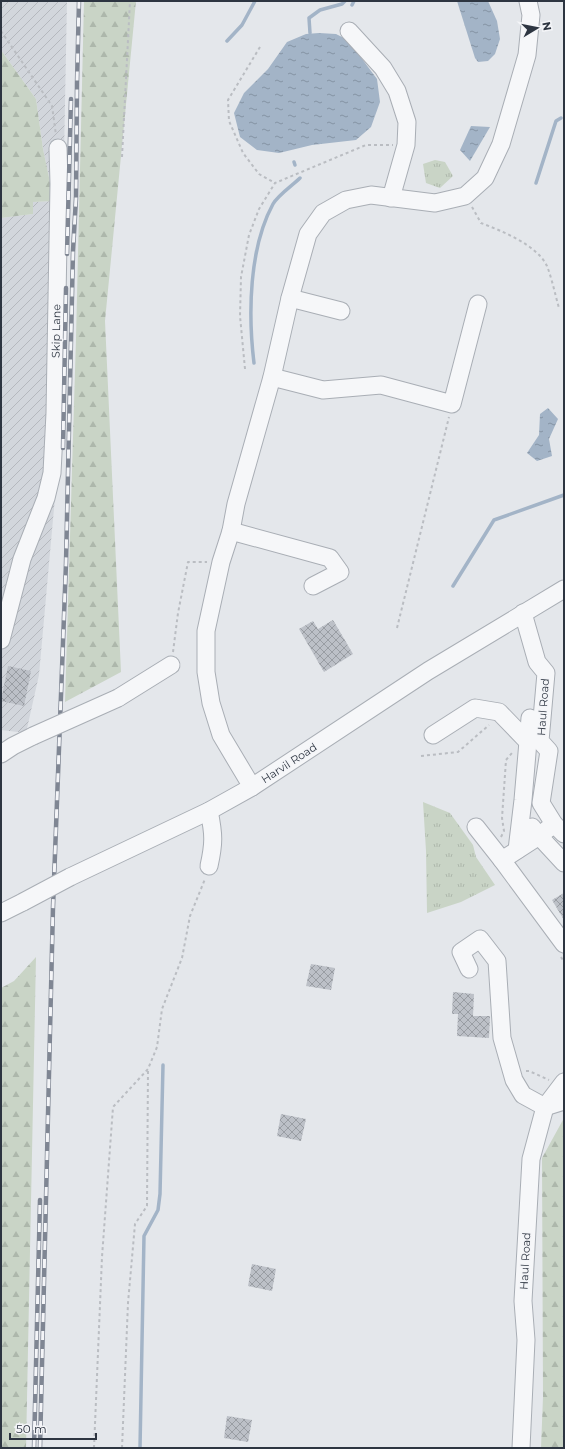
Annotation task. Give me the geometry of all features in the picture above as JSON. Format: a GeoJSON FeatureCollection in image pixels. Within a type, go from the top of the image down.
{"type":"FeatureCollection","features":[{"type":"Feature","properties":{"kind":"street"},"geometry":{"type":"LineString","coordinates":[[252,787],[221,735],[211,703],[206,672],[206,631],[222,562],[231,531],[236,504],[272,377],[290,298],[308,234],[323,213],[346,200],[371,196],[435,203],[465,196],[485,178],[501,144],[527,55],[531,15],[528,1]]}},
{"type":"Feature","properties":{"kind":"street"},"geometry":{"type":"LineString","coordinates":[[349,31],[383,68],[396,90],[407,122],[406,145],[391,198]]}},
{"type":"Feature","properties":{"kind":"street","name":"Skip Lane"},"geometry":{"type":"LineString","coordinates":[[1,640],[9,603],[22,559],[46,498],[52,472],[55,413],[59,184],[58,148]]}},
{"type":"Feature","properties":{"kind":"street"},"geometry":{"type":"LineString","coordinates":[[290,298],[341,311]]}},
{"type":"Feature","properties":{"kind":"street"},"geometry":{"type":"LineString","coordinates":[[272,377],[323,390],[381,385],[452,404],[478,304]]}},
{"type":"Feature","properties":{"kind":"street"},"geometry":{"type":"LineString","coordinates":[[231,531],[330,558],[340,572],[313,586]]}},
{"type":"Feature","properties":{"kind":"street","name":"Harvil Road"},"geometry":{"type":"LineString","coordinates":[[1,913],[70,877],[209,811],[252,787],[428,671],[564,589]]}},
{"type":"Feature","properties":{"kind":"street","name":"Haul Road"},"geometry":{"type":"LineString","coordinates":[[523,613],[537,662],[546,673],[527,744],[549,751],[541,803],[551,831]]}},
{"type":"Feature","properties":{"kind":"street"},"geometry":{"type":"LineString","coordinates":[[1,754],[32,736],[118,698],[171,665]]}},
{"type":"Feature","properties":{"kind":"street"},"geometry":{"type":"LineString","coordinates":[[433,735],[475,708],[499,712],[527,744],[530,805],[564,847]]}},
{"type":"Feature","properties":{"kind":"street"},"geometry":{"type":"LineString","coordinates":[[517,850],[527,744]]}},
{"type":"Feature","properties":{"kind":"street"},"geometry":{"type":"LineString","coordinates":[[209,811],[214,833],[209,866]]}},
{"type":"Feature","properties":{"kind":"street"},"geometry":{"type":"LineString","coordinates":[[476,827],[497,854],[562,950]]}},
{"type":"Feature","properties":{"kind":"street"},"geometry":{"type":"LineString","coordinates":[[497,854],[517,850],[551,831]]}},
{"type":"Feature","properties":{"kind":"street"},"geometry":{"type":"LineString","coordinates":[[551,831],[564,863]]}},
{"type":"Feature","properties":{"kind":"street"},"geometry":{"type":"LineString","coordinates":[[469,969],[461,952],[480,939],[497,961],[502,1038],[514,1080],[522,1095],[545,1107],[564,1101]]}},
{"type":"Feature","properties":{"kind":"street","name":"Haul Road"},"geometry":{"type":"LineString","coordinates":[[521,1448],[526,1340],[522,1301],[531,1159],[545,1107],[560,1082]]}},
{"type":"Feature","properties":{"kind":"path"},"geometry":{"type":"LineString","coordinates":[[122,157],[130,1]]}},
{"type":"Feature","properties":{"kind":"path"},"geometry":{"type":"LineString","coordinates":[[1,31],[52,106],[58,148]]}},
{"type":"Feature","properties":{"kind":"path"},"geometry":{"type":"LineString","coordinates":[[260,47],[228,100],[229,121],[242,153],[259,174],[276,183]]}},
{"type":"Feature","properties":{"kind":"path"},"geometry":{"type":"LineString","coordinates":[[245,369],[240,316],[242,271],[249,235],[260,209],[276,183],[366,145],[406,145]]}},
{"type":"Feature","properties":{"kind":"path"},"geometry":{"type":"LineString","coordinates":[[465,196],[481,223],[507,233],[538,253],[546,266],[559,308]]}},
{"type":"Feature","properties":{"kind":"path"},"geometry":{"type":"LineString","coordinates":[[397,628],[452,404]]}},
{"type":"Feature","properties":{"kind":"path"},"geometry":{"type":"LineString","coordinates":[[171,665],[178,613],[188,562],[222,562]]}},
{"type":"Feature","properties":{"kind":"path"},"geometry":{"type":"LineString","coordinates":[[421,756],[458,752],[490,724]]}},
{"type":"Feature","properties":{"kind":"path"},"geometry":{"type":"LineString","coordinates":[[497,854],[498,843],[504,831],[502,818],[506,760],[527,744]]}},
{"type":"Feature","properties":{"kind":"path"},"geometry":{"type":"LineString","coordinates":[[94,1448],[102,1257],[113,1107],[148,1069],[157,1047],[162,1009],[182,958],[190,916],[204,883],[209,866]]}},
{"type":"Feature","properties":{"kind":"path"},"geometry":{"type":"LineString","coordinates":[[562,950],[564,962]]}},
{"type":"Feature","properties":{"kind":"path"},"geometry":{"type":"LineString","coordinates":[[122,1448],[128,1303],[135,1224],[147,1206],[148,1069]]}},
{"type":"Feature","properties":{"kind":"path"},"geometry":{"type":"LineString","coordinates":[[511,1071],[530,1072],[560,1082]]}},
{"type":"Feature","properties":{"kind":"shaded area"},"geometry":{"type":"Polygon","coordinates":[[[1,1],[67,1],[58,464],[39,675],[26,733],[1,730],[1,218],[33,214],[32,202],[54,201],[43,149],[36,99],[1,50],[1,1]]]}},
{"type":"Feature","properties":{"kind":"green space"},"geometry":{"type":"Polygon","coordinates":[[[84,1],[136,1],[105,321],[121,672],[65,702],[76,338],[84,1]]]}},
{"type":"Feature","properties":{"kind":"green space"},"geometry":{"type":"Polygon","coordinates":[[[1,50],[36,99],[43,149],[54,201],[33,202],[33,214],[1,218],[1,50]]]}},
{"type":"Feature","properties":{"kind":"green space"},"geometry":{"type":"Polygon","coordinates":[[[435,160],[445,162],[453,176],[440,188],[426,183],[423,164],[435,160]]]}},
{"type":"Feature","properties":{"kind":"green space"},"geometry":{"type":"Polygon","coordinates":[[[423,802],[450,813],[473,845],[476,857],[495,885],[461,902],[427,913],[426,851],[423,802]]]}},
{"type":"Feature","properties":{"kind":"green space"},"geometry":{"type":"Polygon","coordinates":[[[36,957],[26,1448],[1,1448],[1,988],[14,981],[36,957]]]}},
{"type":"Feature","properties":{"kind":"green space"},"geometry":{"type":"Polygon","coordinates":[[[564,1118],[564,1448],[541,1448],[543,1397],[542,1158],[564,1118]]]}},
{"type":"Feature","properties":{"kind":"water"},"geometry":{"type":"Polygon","coordinates":[[[457,1],[488,1],[497,21],[500,39],[495,54],[488,61],[478,62],[475,58],[457,1]]]}},
{"type":"Feature","properties":{"kind":"water"},"geometry":{"type":"Polygon","coordinates":[[[306,34],[336,34],[348,40],[377,79],[380,102],[371,127],[356,140],[312,145],[279,153],[257,150],[240,137],[234,113],[244,93],[268,69],[287,42],[306,34]]]}},
{"type":"Feature","properties":{"kind":"water"},"geometry":{"type":"Polygon","coordinates":[[[471,126],[490,127],[470,161],[460,150],[471,126]]]}},
{"type":"Feature","properties":{"kind":"water"},"geometry":{"type":"Polygon","coordinates":[[[548,408],[558,419],[549,439],[552,456],[537,461],[527,453],[539,435],[540,414],[548,408]]]}},
{"type":"Feature","properties":{"kind":"building"},"geometry":{"type":"Polygon","coordinates":[[[333,620],[353,654],[324,672],[299,629],[313,621],[318,629],[333,620]]]}},
{"type":"Feature","properties":{"kind":"building"},"geometry":{"type":"Polygon","coordinates":[[[8,666],[31,671],[24,706],[1,701],[8,666]]]}},
{"type":"Feature","properties":{"kind":"building"},"geometry":{"type":"Polygon","coordinates":[[[564,893],[564,920],[552,900],[564,893]]]}},
{"type":"Feature","properties":{"kind":"building"},"geometry":{"type":"Polygon","coordinates":[[[311,964],[335,968],[331,990],[306,986],[311,964]]]}},
{"type":"Feature","properties":{"kind":"building"},"geometry":{"type":"Polygon","coordinates":[[[453,992],[474,994],[473,1016],[490,1016],[489,1038],[457,1036],[458,1014],[452,1014],[453,992]]]}},
{"type":"Feature","properties":{"kind":"building"},"geometry":{"type":"Polygon","coordinates":[[[281,1114],[306,1119],[301,1141],[277,1136],[281,1114]]]}},
{"type":"Feature","properties":{"kind":"building"},"geometry":{"type":"Polygon","coordinates":[[[252,1264],[276,1269],[272,1291],[248,1286],[252,1264]]]}},
{"type":"Feature","properties":{"kind":"building"},"geometry":{"type":"Polygon","coordinates":[[[227,1416],[252,1420],[248,1442],[224,1438],[227,1416]]]}},
{"type":"Feature","properties":{"kind":"waterway"},"geometry":{"type":"LineString","coordinates":[[227,41],[242,25],[255,1]]}},
{"type":"Feature","properties":{"kind":"waterway"},"geometry":{"type":"LineString","coordinates":[[310,33],[309,18],[320,10],[342,4],[345,1]]}},
{"type":"Feature","properties":{"kind":"waterway"},"geometry":{"type":"LineString","coordinates":[[352,5],[354,1]]}},
{"type":"Feature","properties":{"kind":"waterway"},"geometry":{"type":"LineString","coordinates":[[536,183],[556,121],[561,118]]}},
{"type":"Feature","properties":{"kind":"waterway"},"geometry":{"type":"LineString","coordinates":[[254,363],[251,303],[252,282],[259,241],[265,221],[273,204],[300,178]]}},
{"type":"Feature","properties":{"kind":"waterway"},"geometry":{"type":"LineString","coordinates":[[453,586],[494,520],[564,495]]}},
{"type":"Feature","properties":{"kind":"waterway"},"geometry":{"type":"LineString","coordinates":[[140,1448],[144,1236],[158,1210],[160,1194],[163,1065]]}},
{"type":"Feature","properties":{"kind":"railway"},"geometry":{"type":"LineString","coordinates":[[40,1448],[53,907],[66,563],[73,251],[76,198],[79,1]]}},
{"type":"Feature","properties":{"kind":"railway"},"geometry":{"type":"LineString","coordinates":[[67,254],[71,99]]}},
{"type":"Feature","properties":{"kind":"railway"},"geometry":{"type":"LineString","coordinates":[[63,448],[66,288]]}},
{"type":"Feature","properties":{"kind":"railway"},"geometry":{"type":"LineString","coordinates":[[34,1448],[40,1200]]}}]}
